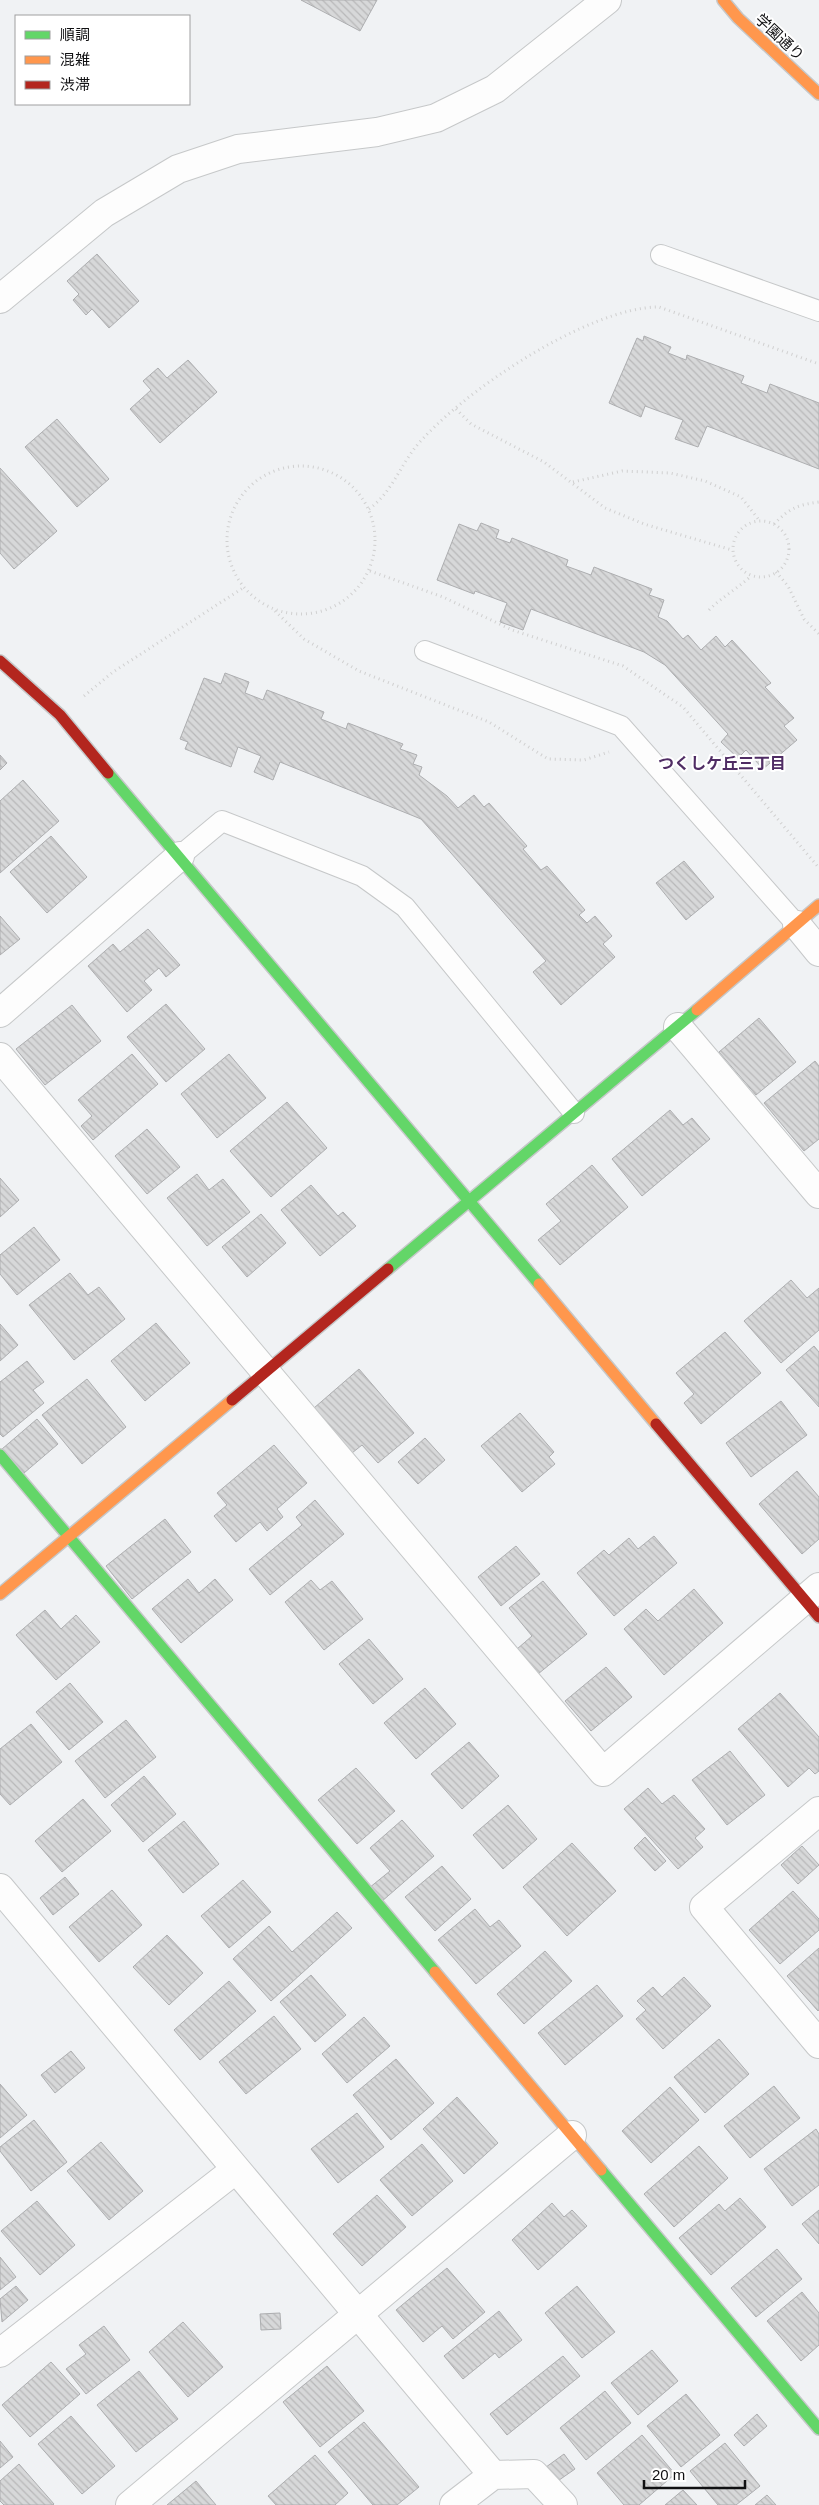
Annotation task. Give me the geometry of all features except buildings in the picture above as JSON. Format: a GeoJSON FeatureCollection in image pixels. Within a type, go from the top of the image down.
{"type":"FeatureCollection","features":[{"type":"Feature","properties":{"kind":"street"},"geometry":{"type":"LineString","coordinates":[[0,299],[104,213],[178,169],[238,149],[377,132],[436,118],[495,89],[607,0]]}},
{"type":"Feature","properties":{"kind":"street","name":"学園通り"},"geometry":{"type":"LineString","coordinates":[[723,0],[738,18],[819,94]]}},
{"type":"Feature","properties":{"kind":"street"},"geometry":{"type":"LineString","coordinates":[[0,661],[60,715],[469,1202],[814,1601],[602,1772],[0,1057]]}},
{"type":"Feature","properties":{"kind":"street"},"geometry":{"type":"LineString","coordinates":[[0,1013],[180,856]]}},
{"type":"Feature","properties":{"kind":"street"},"geometry":{"type":"LineString","coordinates":[[0,1594],[678,1027],[819,904]]}},
{"type":"Feature","properties":{"kind":"street"},"geometry":{"type":"LineString","coordinates":[[796,925],[819,952]]}},
{"type":"Feature","properties":{"kind":"street"},"geometry":{"type":"LineString","coordinates":[[678,1027],[819,1194]]}},
{"type":"Feature","properties":{"kind":"street"},"geometry":{"type":"LineString","coordinates":[[0,1454],[819,2429]]}},
{"type":"Feature","properties":{"kind":"street"},"geometry":{"type":"LineString","coordinates":[[819,1811],[704,1907],[819,2044]]}},
{"type":"Feature","properties":{"kind":"street"},"geometry":{"type":"LineString","coordinates":[[0,1888],[235,2170],[359,2313],[493,2475]]}},
{"type":"Feature","properties":{"kind":"street"},"geometry":{"type":"LineString","coordinates":[[130,2505],[572,2135]]}},
{"type":"Feature","properties":{"kind":"street"},"geometry":{"type":"LineString","coordinates":[[0,2353],[235,2170]]}},
{"type":"Feature","properties":{"kind":"street"},"geometry":{"type":"LineString","coordinates":[[454,2505],[493,2475],[534,2474],[563,2505]]}},
{"type":"Feature","properties":{"kind":"lane"},"geometry":{"type":"LineString","coordinates":[[661,254],[819,311]]}},
{"type":"Feature","properties":{"kind":"lane"},"geometry":{"type":"LineString","coordinates":[[425,650],[621,726],[796,925]]}},
{"type":"Feature","properties":{"kind":"lane"},"geometry":{"type":"LineString","coordinates":[[180,856],[222,821],[362,876],[405,907],[574,1113]]}},
{"type":"Feature","properties":{"kind":"path"},"geometry":{"type":"LineString","coordinates":[[369,509],[381,501],[414,449],[455,408],[489,381],[525,357],[568,335],[620,314],[649,307],[659,307],[819,364]]}},
{"type":"Feature","properties":{"kind":"path"},"geometry":{"type":"LineString","coordinates":[[455,408],[471,424],[544,462],[605,508],[644,524],[732,550]]}},
{"type":"Feature","properties":{"kind":"path"},"geometry":{"type":"LineString","coordinates":[[308,466],[327,470],[344,480],[359,493],[369,509],[375,528],[376,547],[370,571],[349,598],[332,608],[314,614],[294,615],[275,610],[258,601],[243,588],[233,572],[227,553],[226,534],[231,514],[240,497],[253,483],[270,473],[288,467],[308,466]]}},
{"type":"Feature","properties":{"kind":"path"},"geometry":{"type":"LineString","coordinates":[[573,482],[622,471],[670,473],[705,481],[741,496],[760,520]]}},
{"type":"Feature","properties":{"kind":"path"},"geometry":{"type":"LineString","coordinates":[[774,524],[789,510],[819,502]]}},
{"type":"Feature","properties":{"kind":"path"},"geometry":{"type":"LineString","coordinates":[[760,520],[774,524],[787,537],[789,548],[788,559],[776,572],[762,578],[751,576],[741,570],[734,561],[732,550],[734,539],[740,529],[749,523],[760,520]]}},
{"type":"Feature","properties":{"kind":"path"},"geometry":{"type":"LineString","coordinates":[[776,572],[788,586],[804,619],[819,634]]}},
{"type":"Feature","properties":{"kind":"path"},"geometry":{"type":"LineString","coordinates":[[709,610],[724,594],[740,586],[751,576]]}},
{"type":"Feature","properties":{"kind":"path"},"geometry":{"type":"LineString","coordinates":[[60,715],[113,672],[243,588]]}},
{"type":"Feature","properties":{"kind":"path"},"geometry":{"type":"LineString","coordinates":[[275,610],[304,640],[359,672],[489,722],[548,759],[584,760],[608,754],[621,726]]}},
{"type":"Feature","properties":{"kind":"traffic: fast"},"geometry":{"type":"LineString","coordinates":[[108,773],[539,1284]]}},
{"type":"Feature","properties":{"kind":"traffic: fast"},"geometry":{"type":"LineString","coordinates":[[388,1269],[697,1010]]}},
{"type":"Feature","properties":{"kind":"traffic: fast"},"geometry":{"type":"LineString","coordinates":[[0,1455],[435,1972]]}},
{"type":"Feature","properties":{"kind":"traffic: fast"},"geometry":{"type":"LineString","coordinates":[[601,2170],[819,2429]]}},
{"type":"Feature","properties":{"kind":"traffic: slow"},"geometry":{"type":"LineString","coordinates":[[723,0],[738,18],[819,94]]}},
{"type":"Feature","properties":{"kind":"traffic: slow"},"geometry":{"type":"LineString","coordinates":[[697,1010],[819,905]]}},
{"type":"Feature","properties":{"kind":"traffic: slow"},"geometry":{"type":"LineString","coordinates":[[539,1284],[656,1424]]}},
{"type":"Feature","properties":{"kind":"traffic: slow"},"geometry":{"type":"LineString","coordinates":[[0,1594],[232,1400]]}},
{"type":"Feature","properties":{"kind":"traffic: slow"},"geometry":{"type":"LineString","coordinates":[[435,1972],[601,2170]]}},
{"type":"Feature","properties":{"kind":"traffic: jam"},"geometry":{"type":"LineString","coordinates":[[0,661],[60,715],[108,773]]}},
{"type":"Feature","properties":{"kind":"traffic: jam"},"geometry":{"type":"LineString","coordinates":[[232,1400],[388,1269]]}},
{"type":"Feature","properties":{"kind":"traffic: jam"},"geometry":{"type":"LineString","coordinates":[[656,1424],[819,1617]]}},
{"type":"Feature","properties":{"kind":"district","name":"つくしケ丘三丁目"},"geometry":{"type":"Point","coordinates":[722,763]}}]}
